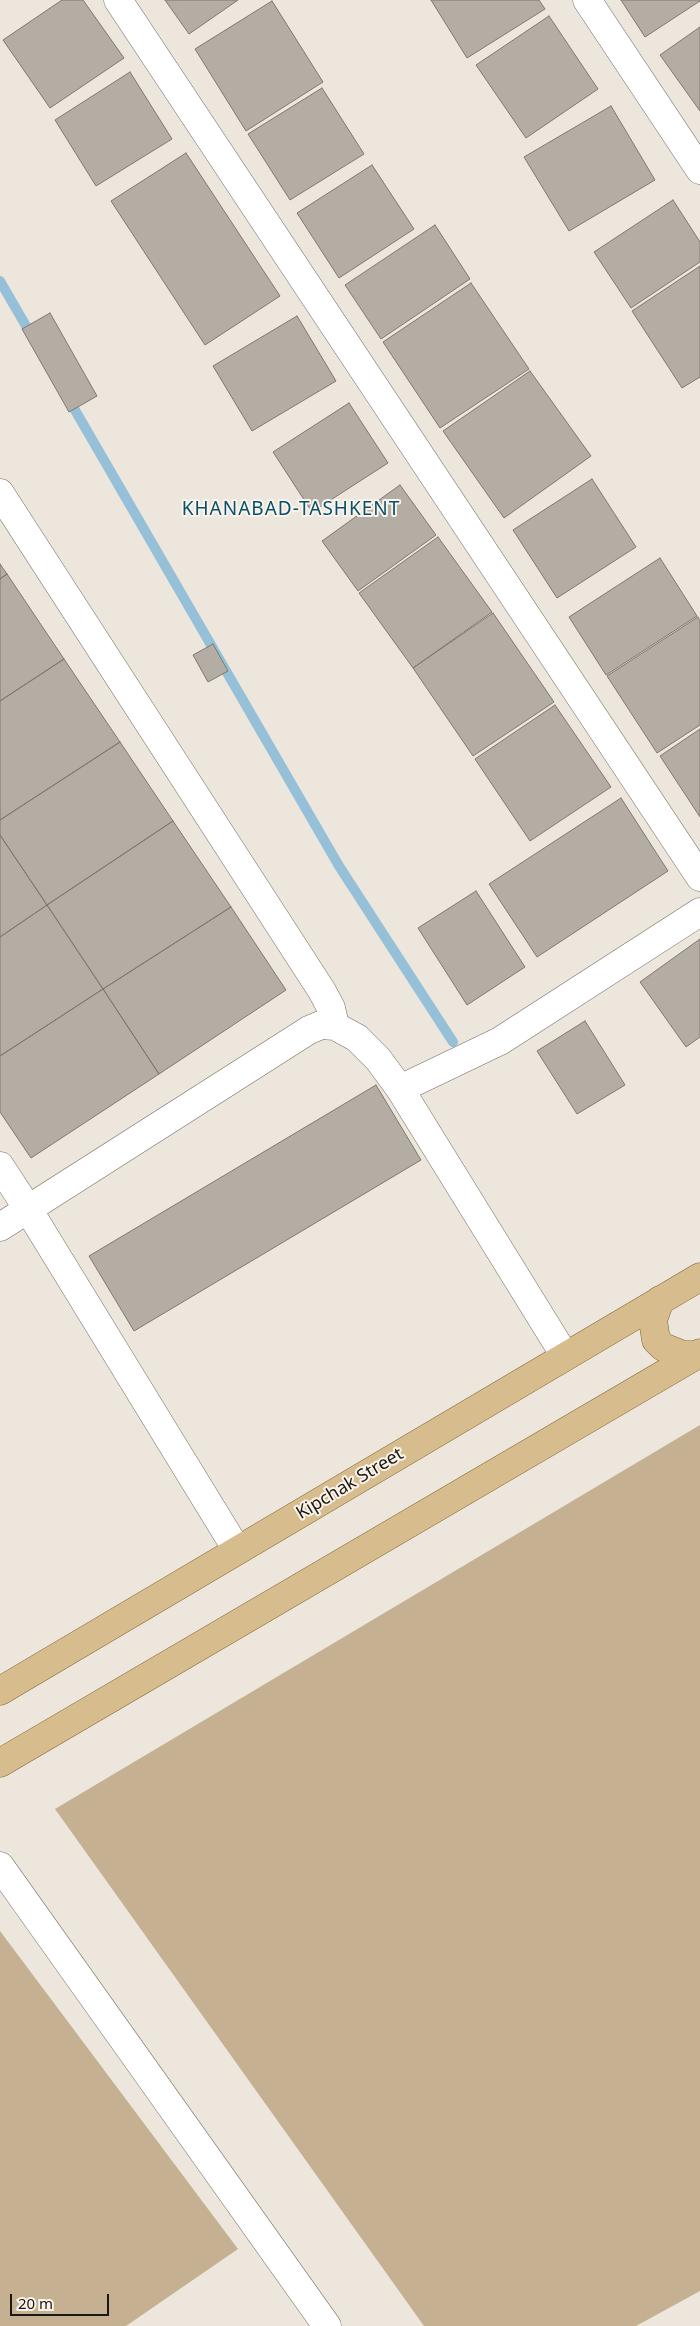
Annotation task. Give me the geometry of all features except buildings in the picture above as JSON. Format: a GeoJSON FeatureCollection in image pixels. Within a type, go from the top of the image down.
{"type":"FeatureCollection","features":[{"type":"Feature","properties":{"kind":"main road","name":"Kipchak Street"},"geometry":{"type":"LineString","coordinates":[[0,1690],[700,1278]]}},
{"type":"Feature","properties":{"kind":"main road"},"geometry":{"type":"LineString","coordinates":[[660,1300],[652,1320],[656,1340],[663,1347],[683,1355],[698,1354]]}},
{"type":"Feature","properties":{"kind":"main road"},"geometry":{"type":"LineString","coordinates":[[0,1763],[698,1354]]}},
{"type":"Feature","properties":{"kind":"street"},"geometry":{"type":"LineString","coordinates":[[118,0],[700,877]]}},
{"type":"Feature","properties":{"kind":"street"},"geometry":{"type":"LineString","coordinates":[[587,0],[700,170]]}},
{"type":"Feature","properties":{"kind":"street"},"geometry":{"type":"LineString","coordinates":[[0,492],[322,990],[331,1008],[335,1026]]}},
{"type":"Feature","properties":{"kind":"street"},"geometry":{"type":"LineString","coordinates":[[400,1089],[500,1041],[700,912]]}},
{"type":"Feature","properties":{"kind":"street"},"geometry":{"type":"LineString","coordinates":[[0,1226],[309,1030],[321,1025],[335,1026],[357,1038],[378,1059],[400,1089],[565,1356]]}},
{"type":"Feature","properties":{"kind":"street"},"geometry":{"type":"LineString","coordinates":[[0,1166],[237,1550]]}},
{"type":"Feature","properties":{"kind":"street"},"geometry":{"type":"LineString","coordinates":[[0,1866],[327,2326]]}},
{"type":"Feature","properties":{"kind":"shaded area"},"geometry":{"type":"Polygon","coordinates":[[[700,1425],[700,2291],[636,2326],[424,2326],[55,1809],[700,1425]]]}},
{"type":"Feature","properties":{"kind":"shaded area"},"geometry":{"type":"Polygon","coordinates":[[[0,1931],[238,2249],[126,2326],[0,2326],[0,1931]]]}},
{"type":"Feature","properties":{"kind":"waterway"},"geometry":{"type":"LineString","coordinates":[[0,281],[33,338]]}},
{"type":"Feature","properties":{"kind":"waterway"},"geometry":{"type":"LineString","coordinates":[[68,398],[339,866],[453,1042]]}},
{"type":"Feature","properties":{"kind":"district","name":"KHANABAD-TASHKENT"},"geometry":{"type":"Point","coordinates":[291,510]}}]}
